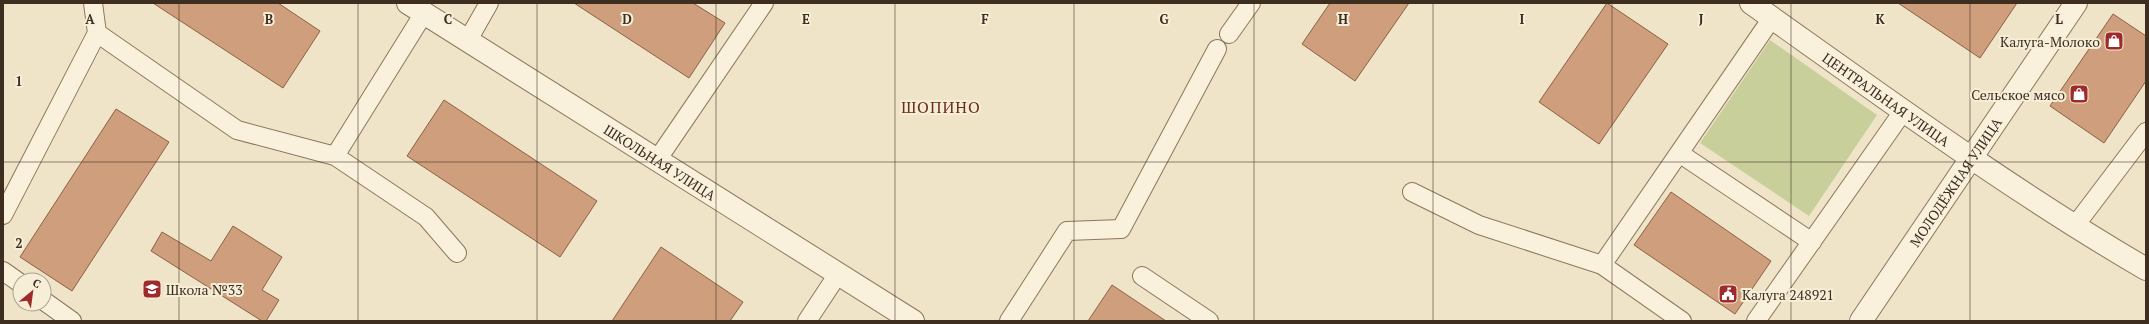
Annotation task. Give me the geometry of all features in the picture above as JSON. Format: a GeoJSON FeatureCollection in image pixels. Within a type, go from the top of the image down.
{"type":"FeatureCollection","features":[{"type":"Feature","properties":{"kind":"street","name":"ЦЕНТРАЛЬНАЯ УЛИЦА"},"geometry":{"type":"LineString","coordinates":[[1751,3],[1970,158],[2074,227],[2146,270]]}},
{"type":"Feature","properties":{"kind":"street","name":"МОЛОДЁЖНАЯ УЛИЦА"},"geometry":{"type":"LineString","coordinates":[[1861,321],[2076,3]]}},
{"type":"Feature","properties":{"kind":"street","name":"ШКОЛЬНАЯ УЛИЦА"},"geometry":{"type":"LineString","coordinates":[[416,8],[913,321]]}},
{"type":"Feature","properties":{"kind":"lane"},"geometry":{"type":"LineString","coordinates":[[3,215],[97,33],[93,3]]}},
{"type":"Feature","properties":{"kind":"lane"},"geometry":{"type":"LineString","coordinates":[[468,40],[489,3]]}},
{"type":"Feature","properties":{"kind":"lane"},"geometry":{"type":"LineString","coordinates":[[1229,34],[1251,3]]}},
{"type":"Feature","properties":{"kind":"lane"},"geometry":{"type":"LineString","coordinates":[[657,160],[761,4]]}},
{"type":"Feature","properties":{"kind":"lane"},"geometry":{"type":"LineString","coordinates":[[335,156],[416,8]]}},
{"type":"Feature","properties":{"kind":"lane"},"geometry":{"type":"LineString","coordinates":[[1602,265],[1772,18]]}},
{"type":"Feature","properties":{"kind":"lane"},"geometry":{"type":"LineString","coordinates":[[97,33],[238,130],[335,156],[426,217],[456,253]]}},
{"type":"Feature","properties":{"kind":"lane"},"geometry":{"type":"LineString","coordinates":[[1009,321],[1067,231],[1121,229],[1217,49]]}},
{"type":"Feature","properties":{"kind":"lane"},"geometry":{"type":"LineString","coordinates":[[1756,321],[1904,110]]}},
{"type":"Feature","properties":{"kind":"lane"},"geometry":{"type":"LineString","coordinates":[[2074,227],[2146,132]]}},
{"type":"Feature","properties":{"kind":"lane"},"geometry":{"type":"LineString","coordinates":[[1679,153],[1812,242]]}},
{"type":"Feature","properties":{"kind":"lane"},"geometry":{"type":"LineString","coordinates":[[1412,192],[1479,225],[1602,265],[1682,321]]}},
{"type":"Feature","properties":{"kind":"lane"},"geometry":{"type":"LineString","coordinates":[[3,271],[12,278]]}},
{"type":"Feature","properties":{"kind":"lane"},"geometry":{"type":"LineString","coordinates":[[807,321],[838,274]]}},
{"type":"Feature","properties":{"kind":"lane"},"geometry":{"type":"LineString","coordinates":[[1142,276],[1209,321]]}},
{"type":"Feature","properties":{"kind":"lane"},"geometry":{"type":"LineString","coordinates":[[52,307],[72,321]]}},
{"type":"Feature","properties":{"kind":"green space"},"geometry":{"type":"Polygon","coordinates":[[[1770,40],[1877,115],[1809,216],[1700,143],[1770,40]]]}},
{"type":"Feature","properties":{"kind":"building"},"geometry":{"type":"Polygon","coordinates":[[[153,3],[278,3],[320,31],[283,88],[153,3]]]}},
{"type":"Feature","properties":{"kind":"building"},"geometry":{"type":"Polygon","coordinates":[[[574,3],[693,3],[725,23],[689,78],[574,3]]]}},
{"type":"Feature","properties":{"kind":"building"},"geometry":{"type":"Polygon","coordinates":[[[1330,3],[1409,3],[1355,81],[1302,44],[1330,3]]]}},
{"type":"Feature","properties":{"kind":"building"},"geometry":{"type":"Polygon","coordinates":[[[1607,3],[1668,44],[1599,144],[1539,102],[1607,3]]]}},
{"type":"Feature","properties":{"kind":"building"},"geometry":{"type":"Polygon","coordinates":[[[1898,3],[2017,3],[1980,58],[1898,3]]]}},
{"type":"Feature","properties":{"kind":"building"},"geometry":{"type":"Polygon","coordinates":[[[2113,14],[2146,36],[2146,81],[2104,143],[2050,106],[2113,14]]]}},
{"type":"Feature","properties":{"kind":"building"},"geometry":{"type":"Polygon","coordinates":[[[444,100],[597,201],[560,257],[407,156],[444,100]]]}},
{"type":"Feature","properties":{"kind":"building"},"geometry":{"type":"Polygon","coordinates":[[[116,109],[169,142],[72,291],[52,278],[52,272],[43,272],[20,257],[116,109]]]}},
{"type":"Feature","properties":{"kind":"building"},"geometry":{"type":"Polygon","coordinates":[[[1671,192],[1771,261],[1735,314],[1634,245],[1671,192]]]}},
{"type":"Feature","properties":{"kind":"building"},"geometry":{"type":"Polygon","coordinates":[[[233,226],[282,257],[262,290],[279,300],[266,321],[262,321],[151,251],[162,232],[211,261],[233,226]]]}},
{"type":"Feature","properties":{"kind":"building"},"geometry":{"type":"Polygon","coordinates":[[[661,247],[743,302],[730,321],[612,321],[661,247]]]}},
{"type":"Feature","properties":{"kind":"building"},"geometry":{"type":"Polygon","coordinates":[[[1112,285],[1166,321],[1088,321],[1112,285]]]}},
{"type":"Feature","properties":{"kind":"place","name":"Калуга-Молоко"},"geometry":{"type":"Point","coordinates":[2114,41]}},
{"type":"Feature","properties":{"kind":"place","name":"Сельское мясо"},"geometry":{"type":"Point","coordinates":[2079,94]}},
{"type":"Feature","properties":{"kind":"place","name":"Школа №33"},"geometry":{"type":"Point","coordinates":[152,289]}},
{"type":"Feature","properties":{"kind":"place","name":"Калуга 248921"},"geometry":{"type":"Point","coordinates":[1728,294]}},
{"type":"Feature","properties":{"kind":"district","name":"ШОПИНО"},"geometry":{"type":"Point","coordinates":[941,107]}}]}
